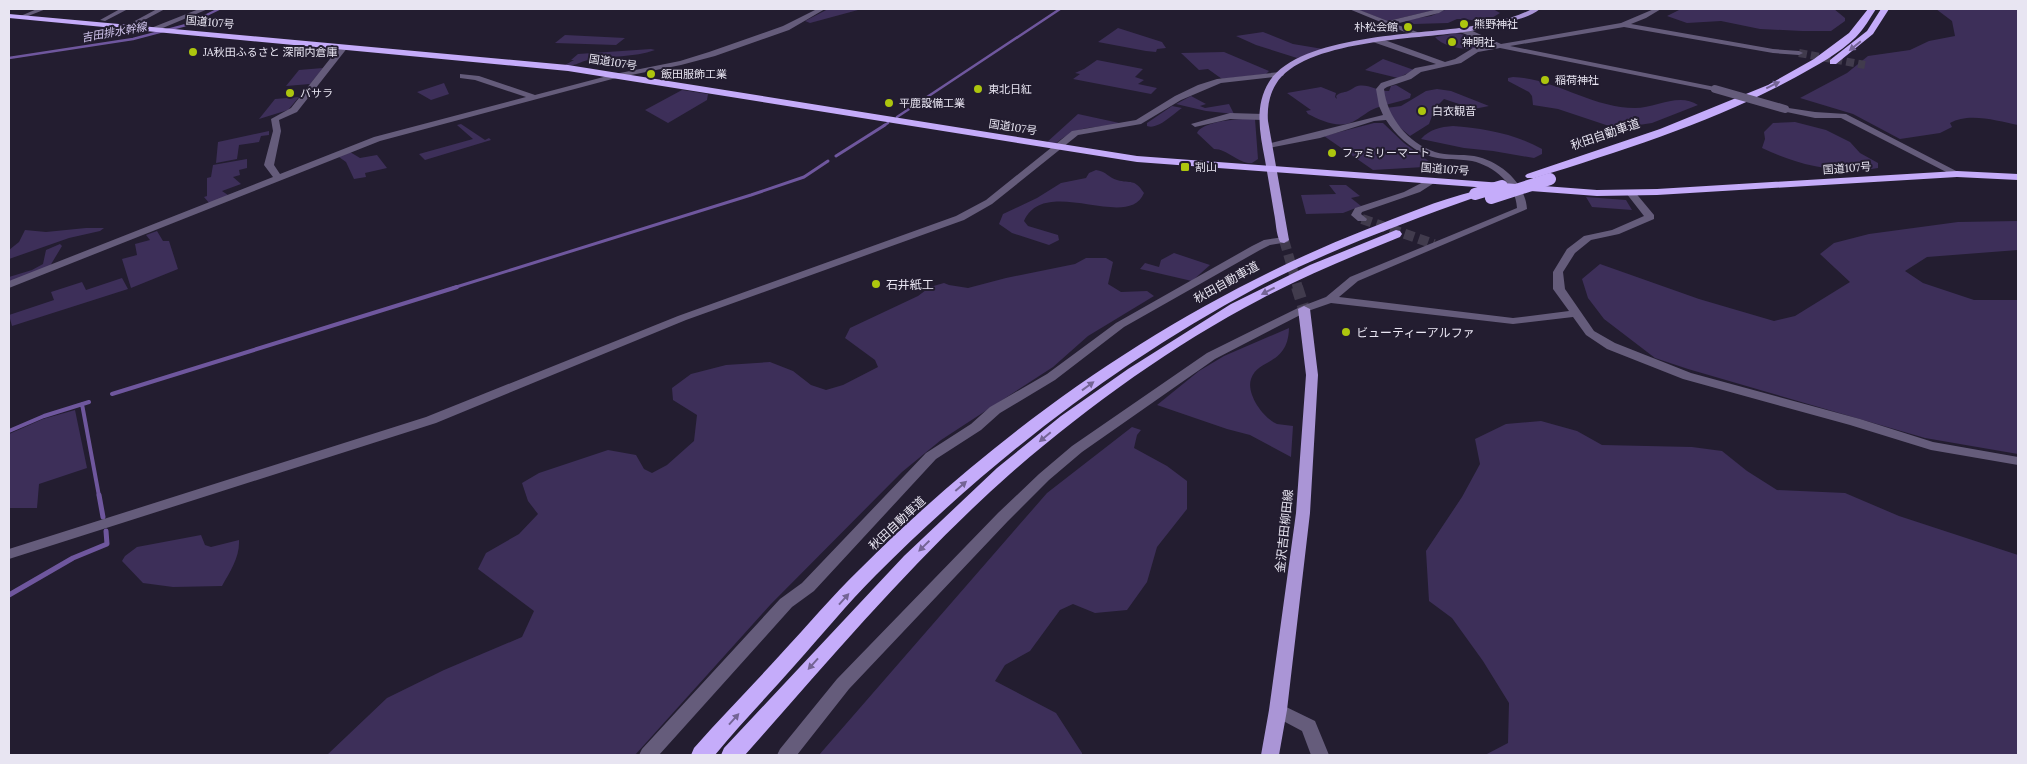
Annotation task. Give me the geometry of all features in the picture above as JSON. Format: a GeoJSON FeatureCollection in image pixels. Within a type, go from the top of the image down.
{"type":"FeatureCollection","features":[{"type":"Feature","properties":{"kind":"highway","name":"秋田自動車道"},"geometry":{"type":"LineString","coordinates":[[702,755],[868,572],[958,489],[1034,425],[1108,371],[1223,301],[1272,275],[1392,224],[1475,194],[1627,145],[1754,94],[1798,73],[1837,47],[1857,30],[1872,9]]}},
{"type":"Feature","properties":{"kind":"highway","name":"秋田自動車道"},"geometry":{"type":"LineString","coordinates":[[732,755],[886,583],[974,497],[1048,434],[1115,384],[1237,307],[1284,282],[1404,230],[1491,198],[1705,125],[1804,80],[1850,50],[1870,33],[1882,16],[1884,9]]}},
{"type":"Feature","properties":{"kind":"highway","name":"国道107号"},"geometry":{"type":"LineString","coordinates":[[9,16],[155,28],[179,32],[568,68],[1137,159],[1516,187],[1631,193],[1957,174],[2018,177]]}},
{"type":"Feature","properties":{"kind":"main road"},"geometry":{"type":"LineString","coordinates":[[1284,240],[1266,147],[1263,117],[1268,88],[1280,74],[1295,63],[1317,53],[1376,40],[1463,30],[1505,21],[1537,9]]}},
{"type":"Feature","properties":{"kind":"main road","name":"金沢吉田柳田線"},"geometry":{"type":"LineString","coordinates":[[1270,755],[1278,710],[1303,513],[1312,375],[1304,309]]}},
{"type":"Feature","properties":{"kind":"street"},"geometry":{"type":"LineString","coordinates":[[21,17],[43,9]]}},
{"type":"Feature","properties":{"kind":"street"},"geometry":{"type":"LineString","coordinates":[[103,20],[124,9]]}},
{"type":"Feature","properties":{"kind":"street"},"geometry":{"type":"LineString","coordinates":[[135,23],[162,9]]}},
{"type":"Feature","properties":{"kind":"street"},"geometry":{"type":"LineString","coordinates":[[155,28],[205,9]]}},
{"type":"Feature","properties":{"kind":"street"},"geometry":{"type":"LineString","coordinates":[[9,286],[377,139],[615,76],[712,54],[786,28],[822,9]]}},
{"type":"Feature","properties":{"kind":"street"},"geometry":{"type":"LineString","coordinates":[[1352,9],[1417,35]]}},
{"type":"Feature","properties":{"kind":"street"},"geometry":{"type":"LineString","coordinates":[[1388,23],[1443,9]]}},
{"type":"Feature","properties":{"kind":"street"},"geometry":{"type":"LineString","coordinates":[[786,755],[843,684],[1044,477],[1077,449],[1211,356],[1304,309],[1330,299],[1354,279],[1522,209],[1523,202],[1516,187],[1508,177],[1495,168],[1475,159],[1440,156],[1423,150],[1413,143],[1388,117],[1382,104],[1380,89],[1384,85],[1408,77],[1418,70],[1458,61],[1476,50],[1622,25],[1644,18],[1658,9]]}},
{"type":"Feature","properties":{"kind":"street"},"geometry":{"type":"LineString","coordinates":[[1622,25],[1773,51],[1799,53]]}},
{"type":"Feature","properties":{"kind":"street"},"geometry":{"type":"LineString","coordinates":[[1463,30],[1498,45],[1715,89],[1785,109],[1815,115],[1843,116],[1957,174]]}},
{"type":"Feature","properties":{"kind":"street"},"geometry":{"type":"LineString","coordinates":[[1376,40],[1445,64]]}},
{"type":"Feature","properties":{"kind":"street"},"geometry":{"type":"LineString","coordinates":[[279,178],[269,165],[277,131],[276,119],[294,110],[344,47]]}},
{"type":"Feature","properties":{"kind":"street"},"geometry":{"type":"LineString","coordinates":[[9,554],[431,420],[682,318],[960,218],[989,202],[1075,133],[1138,122],[1178,98],[1202,87],[1241,78],[1280,74]]}},
{"type":"Feature","properties":{"kind":"street"},"geometry":{"type":"LineString","coordinates":[[463,76],[533,97]]}},
{"type":"Feature","properties":{"kind":"street"},"geometry":{"type":"LineString","coordinates":[[1195,124],[1230,116],[1263,117]]}},
{"type":"Feature","properties":{"kind":"street"},"geometry":{"type":"LineString","coordinates":[[1266,147],[1320,135],[1373,119],[1388,117]]}},
{"type":"Feature","properties":{"kind":"street"},"geometry":{"type":"LineString","coordinates":[[1362,219],[1356,215],[1358,210],[1424,187],[1431,181]]}},
{"type":"Feature","properties":{"kind":"street"},"geometry":{"type":"LineString","coordinates":[[1631,193],[1650,217],[1615,232],[1588,238],[1571,251],[1558,272],[1559,289],[1590,333],[1612,346],[1687,376],[1855,422],[1932,446],[2018,461]]}},
{"type":"Feature","properties":{"kind":"street"},"geometry":{"type":"LineString","coordinates":[[648,755],[786,603],[808,587],[931,456],[976,427],[996,410],[1051,377],[1120,325],[1256,248],[1268,242],[1284,240]]}},
{"type":"Feature","properties":{"kind":"street"},"geometry":{"type":"LineString","coordinates":[[1330,299],[1513,321],[1576,313]]}},
{"type":"Feature","properties":{"kind":"street"},"geometry":{"type":"LineString","coordinates":[[1278,710],[1308,726],[1320,755]]}},
{"type":"Feature","properties":{"kind":"shaded area"},"geometry":{"type":"Polygon","coordinates":[[[828,9],[858,10],[810,23],[805,21],[828,9]]]}},
{"type":"Feature","properties":{"kind":"shaded area"},"geometry":{"type":"Polygon","coordinates":[[[1356,9],[1439,9],[1388,21],[1356,9]]]}},
{"type":"Feature","properties":{"kind":"shaded area"},"geometry":{"type":"Polygon","coordinates":[[[1447,9],[1493,9],[1500,13],[1485,22],[1457,19],[1448,23],[1414,24],[1405,20],[1431,16],[1447,9]]]}},
{"type":"Feature","properties":{"kind":"shaded area"},"geometry":{"type":"Polygon","coordinates":[[[1681,9],[1834,9],[1845,18],[1845,21],[1831,31],[1802,31],[1760,29],[1721,21],[1687,23],[1667,16],[1681,9]]]}},
{"type":"Feature","properties":{"kind":"shaded area"},"geometry":{"type":"Polygon","coordinates":[[[1936,9],[2018,9],[2018,125],[1984,118],[1966,118],[1950,123],[1952,127],[1940,133],[1900,139],[1853,114],[1800,98],[1847,73],[1868,56],[1910,50],[1929,41],[1955,36],[1952,21],[1936,9]]]}},
{"type":"Feature","properties":{"kind":"shaded area"},"geometry":{"type":"Polygon","coordinates":[[[1118,28],[1162,42],[1166,48],[1157,49],[1156,52],[1098,42],[1118,28]]]}},
{"type":"Feature","properties":{"kind":"shaded area"},"geometry":{"type":"Polygon","coordinates":[[[1263,32],[1293,44],[1323,49],[1297,58],[1256,45],[1236,36],[1263,32]]]}},
{"type":"Feature","properties":{"kind":"shaded area"},"geometry":{"type":"Polygon","coordinates":[[[1456,33],[1474,37],[1480,42],[1479,48],[1456,47],[1444,43],[1435,37],[1456,33]]]}},
{"type":"Feature","properties":{"kind":"shaded area"},"geometry":{"type":"Polygon","coordinates":[[[565,35],[625,38],[616,45],[555,43],[565,35]]]}},
{"type":"Feature","properties":{"kind":"shaded area"},"geometry":{"type":"Polygon","coordinates":[[[655,50],[647,53],[596,58],[574,65],[565,65],[574,60],[571,60],[578,54],[655,50]]]}},
{"type":"Feature","properties":{"kind":"shaded area"},"geometry":{"type":"Polygon","coordinates":[[[1224,52],[1269,71],[1266,74],[1222,79],[1208,69],[1199,70],[1181,53],[1224,52]]]}},
{"type":"Feature","properties":{"kind":"shaded area"},"geometry":{"type":"Polygon","coordinates":[[[1383,59],[1414,70],[1398,78],[1365,70],[1383,59]]]}},
{"type":"Feature","properties":{"kind":"shaded area"},"geometry":{"type":"Polygon","coordinates":[[[1097,60],[1143,69],[1135,77],[1144,80],[1138,84],[1157,88],[1151,94],[1073,79],[1080,74],[1075,73],[1097,60]]]}},
{"type":"Feature","properties":{"kind":"shaded area"},"geometry":{"type":"Polygon","coordinates":[[[323,68],[310,84],[286,86],[299,70],[323,68]]]}},
{"type":"Feature","properties":{"kind":"shaded area"},"geometry":{"type":"Polygon","coordinates":[[[1513,77],[1543,82],[1619,107],[1643,107],[1675,100],[1691,101],[1698,105],[1652,123],[1612,127],[1558,109],[1533,105],[1532,96],[1529,92],[1508,81],[1508,78],[1513,77]]]}},
{"type":"Feature","properties":{"kind":"shaded area"},"geometry":{"type":"Polygon","coordinates":[[[444,83],[449,94],[431,100],[417,92],[444,83]]]}},
{"type":"Feature","properties":{"kind":"shaded area"},"geometry":{"type":"Polygon","coordinates":[[[1396,85],[1411,94],[1410,98],[1376,108],[1350,123],[1344,124],[1325,122],[1308,114],[1306,111],[1311,110],[1287,93],[1321,87],[1336,93],[1335,97],[1337,99],[1336,96],[1339,94],[1359,86],[1389,91],[1391,86],[1396,85]]]}},
{"type":"Feature","properties":{"kind":"shaded area"},"geometry":{"type":"Polygon","coordinates":[[[1437,89],[1451,91],[1489,106],[1474,109],[1444,99],[1435,108],[1429,124],[1410,136],[1398,126],[1386,108],[1401,106],[1426,91],[1437,89]]]}},
{"type":"Feature","properties":{"kind":"shaded area"},"geometry":{"type":"Polygon","coordinates":[[[682,90],[708,94],[707,100],[668,123],[645,110],[682,90]]]}},
{"type":"Feature","properties":{"kind":"shaded area"},"geometry":{"type":"Polygon","coordinates":[[[1191,96],[1206,104],[1200,106],[1205,108],[1229,104],[1234,114],[1206,111],[1176,104],[1191,96]]]}},
{"type":"Feature","properties":{"kind":"shaded area"},"geometry":{"type":"Polygon","coordinates":[[[299,97],[288,110],[259,119],[275,99],[299,97]]]}},
{"type":"Feature","properties":{"kind":"shaded area"},"geometry":{"type":"Polygon","coordinates":[[[1172,106],[1182,108],[1161,124],[1151,127],[1147,126],[1147,123],[1172,106]]]}},
{"type":"Feature","properties":{"kind":"shaded area"},"geometry":{"type":"Polygon","coordinates":[[[1078,114],[1124,124],[1088,128],[1072,133],[1055,144],[1046,143],[1078,114]]]}},
{"type":"Feature","properties":{"kind":"shaded area"},"geometry":{"type":"Polygon","coordinates":[[[1255,119],[1258,159],[1252,163],[1247,163],[1224,151],[1214,149],[1197,133],[1200,129],[1214,123],[1255,119]]]}},
{"type":"Feature","properties":{"kind":"shaded area"},"geometry":{"type":"Polygon","coordinates":[[[1795,122],[1826,130],[1850,142],[1860,153],[1878,163],[1878,168],[1848,170],[1818,167],[1789,159],[1762,148],[1765,139],[1764,132],[1773,123],[1795,122]]]}},
{"type":"Feature","properties":{"kind":"shaded area"},"geometry":{"type":"Polygon","coordinates":[[[1374,123],[1383,123],[1404,143],[1430,162],[1431,165],[1373,170],[1324,136],[1374,123]]]}},
{"type":"Feature","properties":{"kind":"shaded area"},"geometry":{"type":"Polygon","coordinates":[[[461,124],[485,140],[489,138],[491,140],[425,160],[419,154],[473,139],[457,125],[461,124]]]}},
{"type":"Feature","properties":{"kind":"shaded area"},"geometry":{"type":"Polygon","coordinates":[[[1453,126],[1487,130],[1521,139],[1542,149],[1542,154],[1534,158],[1464,148],[1421,139],[1436,129],[1453,126]]]}},
{"type":"Feature","properties":{"kind":"shaded area"},"geometry":{"type":"Polygon","coordinates":[[[269,131],[269,135],[261,136],[259,142],[239,145],[237,159],[216,163],[218,142],[269,131]]]}},
{"type":"Feature","properties":{"kind":"shaded area"},"geometry":{"type":"Polygon","coordinates":[[[350,152],[360,158],[377,155],[387,168],[365,173],[366,177],[354,179],[346,162],[339,157],[350,152]]]}},
{"type":"Feature","properties":{"kind":"shaded area"},"geometry":{"type":"Polygon","coordinates":[[[247,159],[247,168],[239,170],[240,175],[233,177],[241,184],[222,191],[231,197],[210,204],[204,197],[207,196],[207,178],[211,177],[213,165],[247,159]]]}},
{"type":"Feature","properties":{"kind":"shaded area"},"geometry":{"type":"Polygon","coordinates":[[[1096,170],[1117,180],[1135,183],[1144,193],[1135,203],[1121,207],[1049,202],[1035,208],[1024,221],[1028,226],[1058,235],[1059,240],[1049,245],[1012,233],[999,224],[1003,214],[1037,198],[1061,183],[1086,178],[1089,173],[1096,170]]]}},
{"type":"Feature","properties":{"kind":"shaded area"},"geometry":{"type":"Polygon","coordinates":[[[1329,185],[1346,185],[1360,196],[1351,198],[1361,206],[1343,213],[1306,214],[1301,195],[1336,194],[1329,185]]]}},
{"type":"Feature","properties":{"kind":"shaded area"},"geometry":{"type":"Polygon","coordinates":[[[1586,197],[1626,200],[1632,210],[1592,207],[1586,197]]]}},
{"type":"Feature","properties":{"kind":"shaded area"},"geometry":{"type":"Polygon","coordinates":[[[2018,221],[2018,250],[1927,257],[1905,271],[1923,283],[1974,300],[2018,300],[2018,454],[1925,438],[1655,358],[1604,319],[1588,298],[1582,279],[1600,264],[1699,299],[1774,321],[1795,316],[1850,282],[1820,254],[1834,243],[1869,234],[1958,222],[2018,221]]]}},
{"type":"Feature","properties":{"kind":"shaded area"},"geometry":{"type":"Polygon","coordinates":[[[104,228],[100,231],[69,238],[9,259],[9,250],[19,242],[25,230],[46,232],[104,228]]]}},
{"type":"Feature","properties":{"kind":"shaded area"},"geometry":{"type":"Polygon","coordinates":[[[157,231],[163,241],[169,241],[178,269],[131,288],[122,259],[137,255],[135,244],[150,240],[146,235],[157,231]]]}},
{"type":"Feature","properties":{"kind":"shaded area"},"geometry":{"type":"Polygon","coordinates":[[[60,244],[62,246],[50,266],[9,283],[9,277],[32,270],[43,264],[46,250],[60,244]]]}},
{"type":"Feature","properties":{"kind":"shaded area"},"geometry":{"type":"Polygon","coordinates":[[[1174,253],[1210,265],[1192,281],[1140,269],[1145,263],[1159,267],[1161,260],[1174,253]]]}},
{"type":"Feature","properties":{"kind":"shaded area"},"geometry":{"type":"Polygon","coordinates":[[[1086,258],[1106,258],[1113,262],[1108,284],[1121,292],[1147,291],[1154,296],[1088,336],[1053,367],[941,440],[902,472],[771,604],[635,755],[327,755],[387,698],[444,670],[522,637],[534,611],[478,569],[486,553],[519,534],[538,514],[528,501],[522,483],[539,473],[608,450],[636,455],[644,469],[652,473],[667,465],[694,441],[697,415],[673,400],[672,388],[691,374],[726,365],[770,362],[793,371],[811,385],[826,390],[843,385],[878,367],[875,360],[845,338],[850,328],[918,296],[930,287],[944,283],[968,288],[1075,264],[1086,258]]]}},
{"type":"Feature","properties":{"kind":"shaded area"},"geometry":{"type":"Polygon","coordinates":[[[122,278],[128,289],[12,326],[9,315],[54,300],[51,292],[82,282],[86,290],[122,278]]]}},
{"type":"Feature","properties":{"kind":"shaded area"},"geometry":{"type":"Polygon","coordinates":[[[1289,328],[1284,349],[1255,372],[1250,385],[1253,398],[1266,417],[1277,424],[1293,426],[1291,457],[1250,435],[1157,405],[1199,371],[1224,356],[1289,328]]]}},
{"type":"Feature","properties":{"kind":"shaded area"},"geometry":{"type":"Polygon","coordinates":[[[75,410],[87,468],[39,484],[37,508],[9,508],[9,434],[43,419],[75,410]]]}},
{"type":"Feature","properties":{"kind":"shaded area"},"geometry":{"type":"Polygon","coordinates":[[[1541,421],[1577,431],[1602,445],[1692,447],[1722,451],[1747,471],[1777,490],[1845,493],[1899,516],[2018,555],[2018,755],[1485,755],[1508,743],[1509,703],[1483,661],[1452,618],[1429,601],[1426,551],[1462,497],[1480,464],[1475,439],[1506,424],[1541,421]]]}},
{"type":"Feature","properties":{"kind":"shaded area"},"geometry":{"type":"Polygon","coordinates":[[[1132,427],[1141,430],[1137,435],[1134,448],[1167,466],[1187,481],[1187,509],[1157,547],[1147,582],[1127,610],[1095,613],[1073,604],[1060,610],[1030,651],[1005,665],[995,681],[1056,713],[1082,755],[819,755],[1047,493],[1132,427]]]}},
{"type":"Feature","properties":{"kind":"shaded area"},"geometry":{"type":"Polygon","coordinates":[[[201,535],[205,545],[211,547],[239,540],[236,558],[222,586],[173,587],[143,583],[122,561],[125,556],[137,547],[201,535]]]}},
{"type":"Feature","properties":{"kind":"waterway","name":"吉田排水幹線"},"geometry":{"type":"LineString","coordinates":[[9,58],[133,39],[186,25],[219,9]]}},
{"type":"Feature","properties":{"kind":"waterway"},"geometry":{"type":"LineString","coordinates":[[897,117],[1060,9]]}},
{"type":"Feature","properties":{"kind":"waterway"},"geometry":{"type":"LineString","coordinates":[[883,126],[888,123]]}},
{"type":"Feature","properties":{"kind":"waterway"},"geometry":{"type":"LineString","coordinates":[[836,156],[885,125]]}},
{"type":"Feature","properties":{"kind":"waterway"},"geometry":{"type":"LineString","coordinates":[[453,288],[751,195],[804,177],[828,161]]}},
{"type":"Feature","properties":{"kind":"waterway"},"geometry":{"type":"LineString","coordinates":[[112,394],[457,287]]}},
{"type":"Feature","properties":{"kind":"waterway"},"geometry":{"type":"LineString","coordinates":[[82,404],[89,402]]}},
{"type":"Feature","properties":{"kind":"waterway"},"geometry":{"type":"LineString","coordinates":[[9,431],[44,416],[82,404]]}},
{"type":"Feature","properties":{"kind":"waterway"},"geometry":{"type":"LineString","coordinates":[[82,404],[99,496]]}},
{"type":"Feature","properties":{"kind":"waterway"},"geometry":{"type":"LineString","coordinates":[[99,495],[103,517]]}},
{"type":"Feature","properties":{"kind":"waterway"},"geometry":{"type":"LineString","coordinates":[[9,595],[73,558],[107,544],[106,531]]}},
{"type":"Feature","properties":{"kind":"tunnel"},"geometry":{"type":"LineString","coordinates":[[1799,53],[1865,65]]}},
{"type":"Feature","properties":{"kind":"tunnel"},"geometry":{"type":"LineString","coordinates":[[1362,219],[1434,244]]}},
{"type":"Feature","properties":{"kind":"tunnel"},"geometry":{"type":"LineString","coordinates":[[1284,240],[1298,288]]}},
{"type":"Feature","properties":{"kind":"tunnel"},"geometry":{"type":"LineString","coordinates":[[1297,287],[1304,309]]}},
{"type":"Feature","properties":{"kind":"place","name":"熊野神社"},"geometry":{"type":"Point","coordinates":[1464,24]}},
{"type":"Feature","properties":{"kind":"place","name":"朴松会館"},"geometry":{"type":"Point","coordinates":[1408,27]}},
{"type":"Feature","properties":{"kind":"place","name":"神明社"},"geometry":{"type":"Point","coordinates":[1452,42]}},
{"type":"Feature","properties":{"kind":"place","name":"JA秋田ふるさと 深間内倉庫"},"geometry":{"type":"Point","coordinates":[193,52]}},
{"type":"Feature","properties":{"kind":"place","name":"飯田服飾工業"},"geometry":{"type":"Point","coordinates":[651,74]}},
{"type":"Feature","properties":{"kind":"place","name":"稲荷神社"},"geometry":{"type":"Point","coordinates":[1545,80]}},
{"type":"Feature","properties":{"kind":"place","name":"東北日紅"},"geometry":{"type":"Point","coordinates":[978,89]}},
{"type":"Feature","properties":{"kind":"place","name":"バサラ"},"geometry":{"type":"Point","coordinates":[290,93]}},
{"type":"Feature","properties":{"kind":"place","name":"平鹿設備工業"},"geometry":{"type":"Point","coordinates":[889,103]}},
{"type":"Feature","properties":{"kind":"place","name":"白衣観音"},"geometry":{"type":"Point","coordinates":[1422,111]}},
{"type":"Feature","properties":{"kind":"place","name":"ファミリーマート"},"geometry":{"type":"Point","coordinates":[1332,153]}},
{"type":"Feature","properties":{"kind":"place","name":"割山"},"geometry":{"type":"Point","coordinates":[1185,167]}},
{"type":"Feature","properties":{"kind":"place","name":"石井紙工"},"geometry":{"type":"Point","coordinates":[876,284]}},
{"type":"Feature","properties":{"kind":"place","name":"ビューティーアルファ"},"geometry":{"type":"Point","coordinates":[1346,332]}}]}
